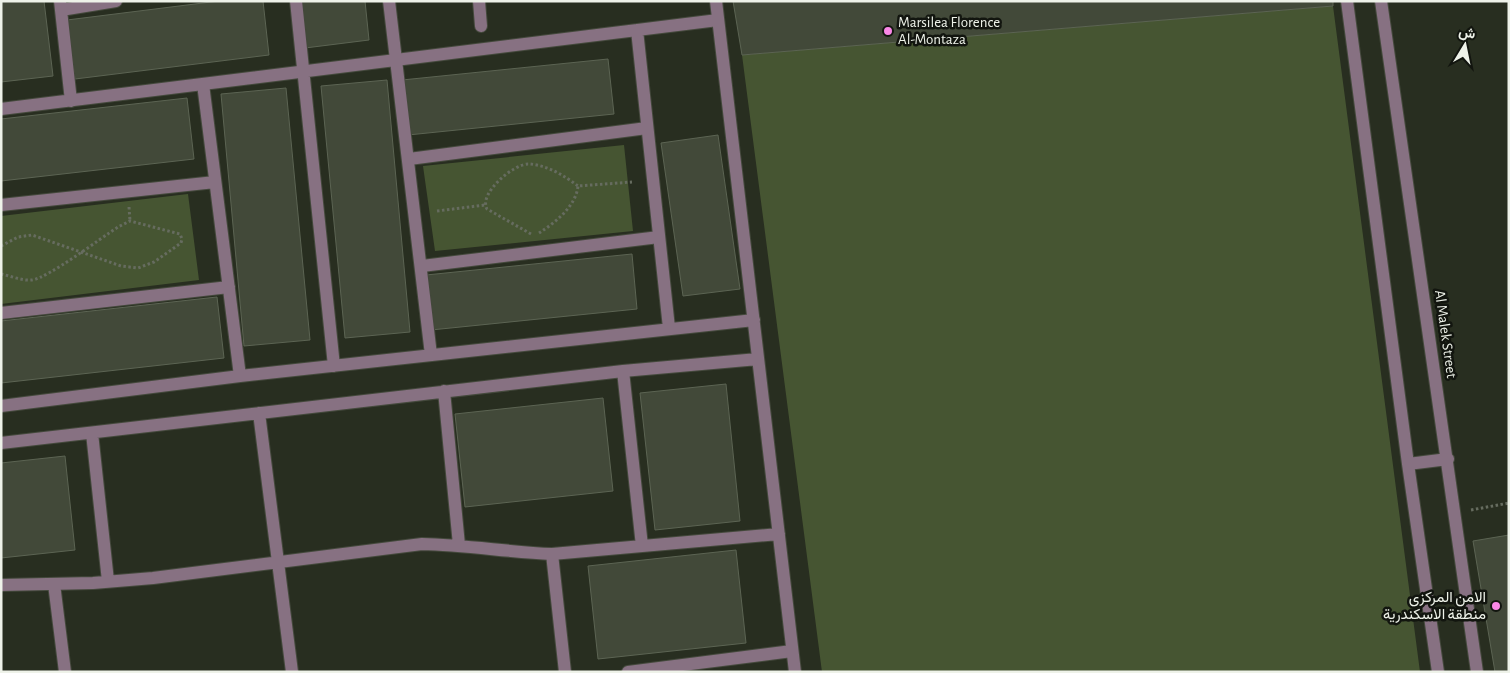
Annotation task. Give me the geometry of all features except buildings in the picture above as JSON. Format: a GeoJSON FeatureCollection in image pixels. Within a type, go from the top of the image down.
{"type":"FeatureCollection","features":[{"type":"Feature","properties":{"kind":"street"},"geometry":{"type":"LineString","coordinates":[[71,101],[61,6],[116,1]]}},
{"type":"Feature","properties":{"kind":"street"},"geometry":{"type":"LineString","coordinates":[[296,1],[334,366]]}},
{"type":"Feature","properties":{"kind":"street"},"geometry":{"type":"LineString","coordinates":[[389,1],[422,266],[431,355]]}},
{"type":"Feature","properties":{"kind":"street"},"geometry":{"type":"LineString","coordinates":[[479,1],[481,26]]}},
{"type":"Feature","properties":{"kind":"street"},"geometry":{"type":"LineString","coordinates":[[716,1],[795,672]]}},
{"type":"Feature","properties":{"kind":"street"},"geometry":{"type":"LineString","coordinates":[[1347,1],[1408,464],[1438,672]]}},
{"type":"Feature","properties":{"kind":"street","name":"Al Malek Street"},"geometry":{"type":"LineString","coordinates":[[1381,1],[1477,672]]}},
{"type":"Feature","properties":{"kind":"street"},"geometry":{"type":"LineString","coordinates":[[1,109],[718,20]]}},
{"type":"Feature","properties":{"kind":"street"},"geometry":{"type":"LineString","coordinates":[[637,30],[669,328]]}},
{"type":"Feature","properties":{"kind":"street"},"geometry":{"type":"LineString","coordinates":[[203,84],[240,376]]}},
{"type":"Feature","properties":{"kind":"street"},"geometry":{"type":"LineString","coordinates":[[409,159],[647,128]]}},
{"type":"Feature","properties":{"kind":"street"},"geometry":{"type":"LineString","coordinates":[[1,205],[215,182]]}},
{"type":"Feature","properties":{"kind":"street"},"geometry":{"type":"LineString","coordinates":[[422,266],[659,237]]}},
{"type":"Feature","properties":{"kind":"street"},"geometry":{"type":"LineString","coordinates":[[1,313],[229,287]]}},
{"type":"Feature","properties":{"kind":"street"},"geometry":{"type":"LineString","coordinates":[[1,406],[240,376],[754,320]]}},
{"type":"Feature","properties":{"kind":"street"},"geometry":{"type":"LineString","coordinates":[[1,443],[623,371],[758,359]]}},
{"type":"Feature","properties":{"kind":"street"},"geometry":{"type":"LineString","coordinates":[[623,371],[642,546]]}},
{"type":"Feature","properties":{"kind":"street"},"geometry":{"type":"LineString","coordinates":[[444,392],[459,545]]}},
{"type":"Feature","properties":{"kind":"street"},"geometry":{"type":"LineString","coordinates":[[259,413],[292,672]]}},
{"type":"Feature","properties":{"kind":"street"},"geometry":{"type":"LineString","coordinates":[[92,433],[108,581]]}},
{"type":"Feature","properties":{"kind":"street"},"geometry":{"type":"LineString","coordinates":[[1408,464],[1448,459]]}},
{"type":"Feature","properties":{"kind":"street"},"geometry":{"type":"LineString","coordinates":[[1,585],[153,578],[422,544],[459,545],[521,553],[552,554],[779,534]]}},
{"type":"Feature","properties":{"kind":"street"},"geometry":{"type":"LineString","coordinates":[[552,554],[565,672]]}},
{"type":"Feature","properties":{"kind":"street"},"geometry":{"type":"LineString","coordinates":[[54,584],[65,672]]}},
{"type":"Feature","properties":{"kind":"street"},"geometry":{"type":"LineString","coordinates":[[628,672],[792,651]]}},
{"type":"Feature","properties":{"kind":"path"},"geometry":{"type":"LineString","coordinates":[[485,205],[486,199],[493,188],[510,171],[520,165],[543,166],[578,186],[632,182]]}},
{"type":"Feature","properties":{"kind":"path"},"geometry":{"type":"LineString","coordinates":[[485,205],[493,213],[525,232],[532,235],[539,234],[570,207],[577,194],[578,186]]}},
{"type":"Feature","properties":{"kind":"path"},"geometry":{"type":"LineString","coordinates":[[437,211],[485,205]]}},
{"type":"Feature","properties":{"kind":"path"},"geometry":{"type":"LineString","coordinates":[[1,246],[18,237],[32,235],[81,251],[129,268],[138,268],[154,262],[181,243],[182,238],[180,234],[130,221],[123,223],[81,251],[43,277],[25,280],[1,274]]}},
{"type":"Feature","properties":{"kind":"path"},"geometry":{"type":"LineString","coordinates":[[1455,512],[1509,503]]}},
{"type":"Feature","properties":{"kind":"green space"},"geometry":{"type":"Polygon","coordinates":[[[1333,6],[1420,672],[822,672],[742,55],[1333,6]]]}},
{"type":"Feature","properties":{"kind":"green space"},"geometry":{"type":"Polygon","coordinates":[[[624,145],[633,231],[435,251],[423,166],[624,145]]]}},
{"type":"Feature","properties":{"kind":"green space"},"geometry":{"type":"Polygon","coordinates":[[[188,194],[199,280],[1,304],[1,216],[188,194]]]}},
{"type":"Feature","properties":{"kind":"place","name":"Marsilea Florence Al-Montaza"},"geometry":{"type":"Point","coordinates":[888,31]}},
{"type":"Feature","properties":{"kind":"place","name":"الامن المركزى منطقة الاسكندرية"},"geometry":{"type":"Point","coordinates":[1496,606]}}]}
